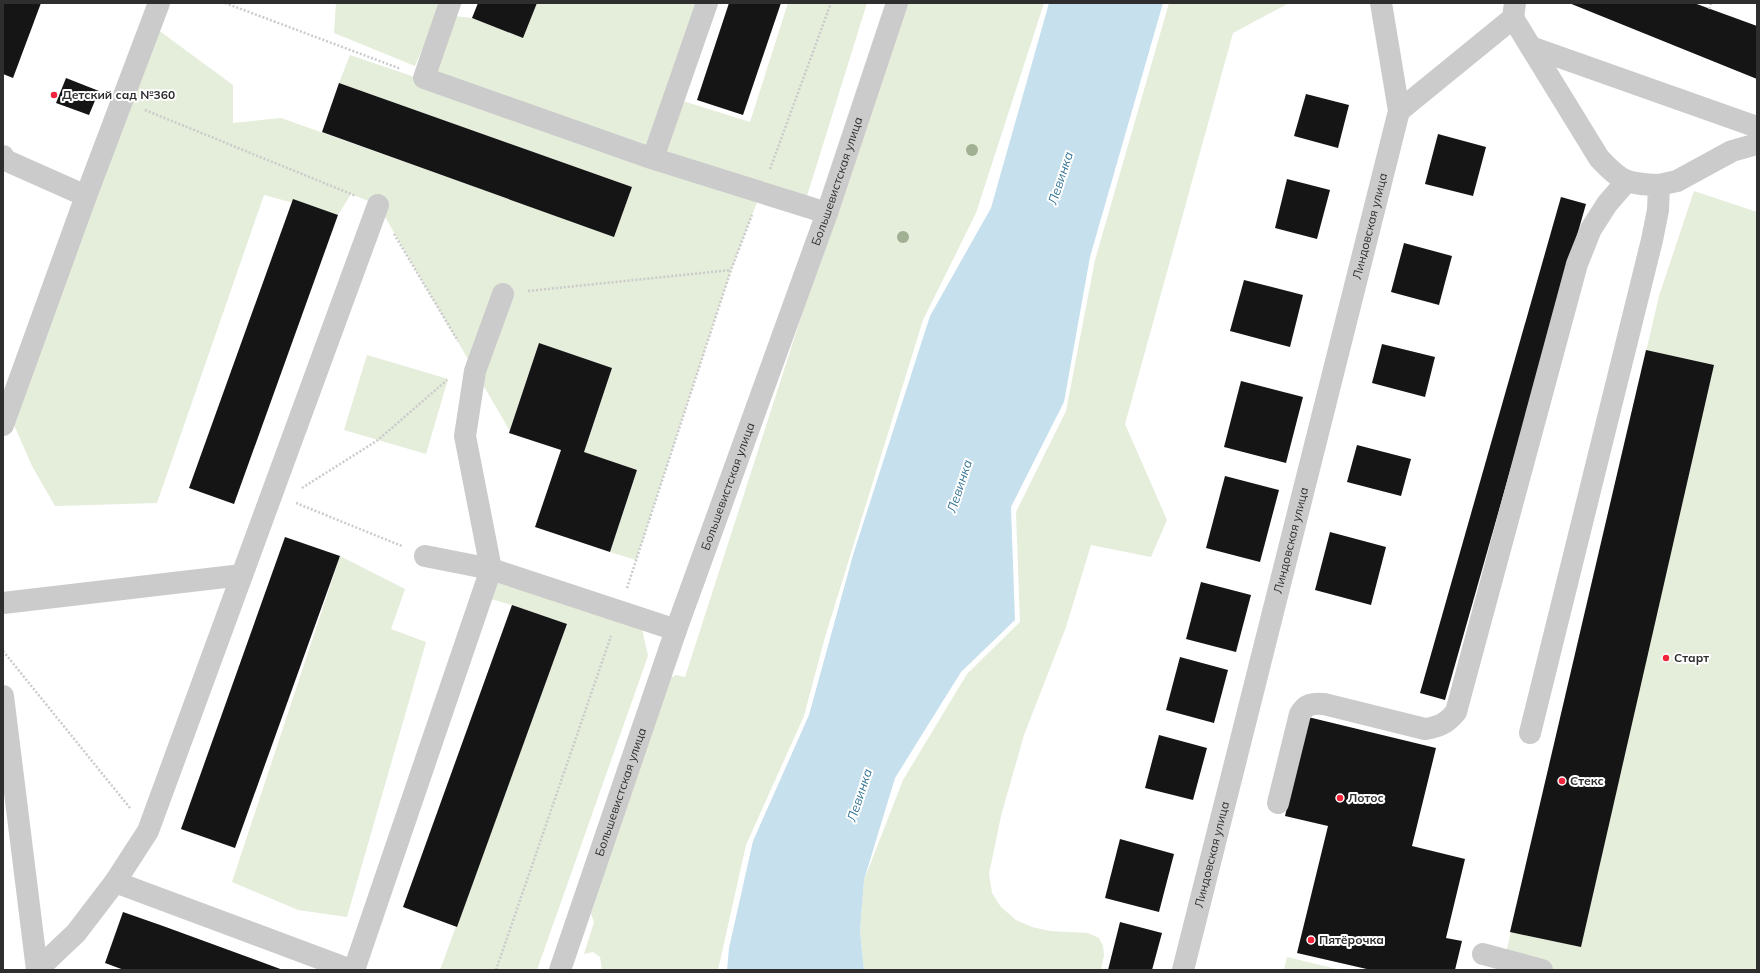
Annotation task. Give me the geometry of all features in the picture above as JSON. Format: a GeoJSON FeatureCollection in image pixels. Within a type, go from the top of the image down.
{"type":"FeatureCollection","features":[{"type":"Feature","properties":{"kind":"street"},"geometry":{"type":"LineString","coordinates":[[3,425],[86,196],[159,3]]}},
{"type":"Feature","properties":{"kind":"street"},"geometry":{"type":"LineString","coordinates":[[450,3],[424,78],[653,158],[826,213]]}},
{"type":"Feature","properties":{"kind":"street"},"geometry":{"type":"LineString","coordinates":[[653,158],[707,3]]}},
{"type":"Feature","properties":{"kind":"street","name":"Большевистская улица"},"geometry":{"type":"LineString","coordinates":[[560,970],[676,630],[826,213],[897,3]]}},
{"type":"Feature","properties":{"kind":"street","name":"Линдовская улица"},"geometry":{"type":"LineString","coordinates":[[1183,970],[1399,112],[1381,3]]}},
{"type":"Feature","properties":{"kind":"street"},"geometry":{"type":"LineString","coordinates":[[1399,112],[1514,11],[1531,47],[1599,158],[1611,171],[1626,182],[1659,185],[1677,181],[1732,152],[1757,144]]}},
{"type":"Feature","properties":{"kind":"street"},"geometry":{"type":"LineString","coordinates":[[1531,47],[1757,127]]}},
{"type":"Feature","properties":{"kind":"street"},"geometry":{"type":"LineString","coordinates":[[3,156],[5,160],[86,196]]}},
{"type":"Feature","properties":{"kind":"street"},"geometry":{"type":"LineString","coordinates":[[1278,803],[1300,714],[1305,706],[1314,703],[1324,704],[1425,729],[1436,728],[1448,722],[1456,712],[1577,264],[1591,229],[1607,204],[1626,182]]}},
{"type":"Feature","properties":{"kind":"street"},"geometry":{"type":"LineString","coordinates":[[1530,733],[1652,240],[1658,210],[1659,185]]}},
{"type":"Feature","properties":{"kind":"street"},"geometry":{"type":"LineString","coordinates":[[37,970],[76,933],[115,882],[148,831],[242,575],[279,496],[378,205]]}},
{"type":"Feature","properties":{"kind":"street"},"geometry":{"type":"LineString","coordinates":[[115,882],[353,970],[490,569],[465,436],[475,371],[503,294]]}},
{"type":"Feature","properties":{"kind":"street"},"geometry":{"type":"LineString","coordinates":[[425,556],[490,569],[620,610],[676,630]]}},
{"type":"Feature","properties":{"kind":"street"},"geometry":{"type":"LineString","coordinates":[[3,603],[242,575]]}},
{"type":"Feature","properties":{"kind":"street"},"geometry":{"type":"LineString","coordinates":[[3,696],[37,970]]}},
{"type":"Feature","properties":{"kind":"street"},"geometry":{"type":"LineString","coordinates":[[1484,954],[1542,970]]}},
{"type":"Feature","properties":{"kind":"path"},"geometry":{"type":"LineString","coordinates":[[225,3],[424,78]]}},
{"type":"Feature","properties":{"kind":"path"},"geometry":{"type":"LineString","coordinates":[[496,970],[620,610],[731,270],[831,3]]}},
{"type":"Feature","properties":{"kind":"path"},"geometry":{"type":"LineString","coordinates":[[1709,9],[1711,3]]}},
{"type":"Feature","properties":{"kind":"path"},"geometry":{"type":"LineString","coordinates":[[122,101],[378,205],[475,371]]}},
{"type":"Feature","properties":{"kind":"path"},"geometry":{"type":"LineString","coordinates":[[503,294],[731,270]]}},
{"type":"Feature","properties":{"kind":"path"},"geometry":{"type":"LineString","coordinates":[[279,496],[378,440],[448,379]]}},
{"type":"Feature","properties":{"kind":"path"},"geometry":{"type":"LineString","coordinates":[[279,496],[425,556]]}},
{"type":"Feature","properties":{"kind":"path"},"geometry":{"type":"LineString","coordinates":[[3,651],[148,831]]}},
{"type":"Feature","properties":{"kind":"green space"},"geometry":{"type":"Polygon","coordinates":[[[336,3],[465,3],[437,15],[415,66],[334,33],[336,3]]]}},
{"type":"Feature","properties":{"kind":"green space"},"geometry":{"type":"Polygon","coordinates":[[[537,3],[707,3],[653,158],[761,192],[731,270],[636,560],[610,552],[637,470],[584,452],[612,368],[542,345],[510,431],[378,205],[351,194],[338,215],[264,195],[157,503],[55,506],[32,466],[8,411],[150,24],[233,85],[233,123],[281,118],[614,236],[632,187],[339,83],[350,55],[594,138],[424,78],[446,15],[472,18],[523,38],[537,3]]]}},
{"type":"Feature","properties":{"kind":"green space"},"geometry":{"type":"Polygon","coordinates":[[[788,3],[867,3],[807,196],[664,154],[683,101],[750,122],[788,3]]]}},
{"type":"Feature","properties":{"kind":"green space"},"geometry":{"type":"Polygon","coordinates":[[[906,3],[1044,3],[976,213],[923,320],[825,637],[804,716],[746,845],[718,970],[602,970],[600,957],[593,952],[584,954],[594,922],[591,914],[668,679],[676,675],[685,677],[845,181],[906,3]]]}},
{"type":"Feature","properties":{"kind":"green space"},"geometry":{"type":"Polygon","coordinates":[[[1169,3],[1289,3],[1233,33],[1125,424],[1167,520],[1151,557],[1091,545],[1066,627],[1024,735],[1001,816],[989,874],[992,893],[1001,907],[1016,920],[1032,927],[1050,931],[1088,933],[1099,938],[1103,946],[1104,955],[1101,970],[864,970],[860,931],[864,880],[903,780],[967,674],[1020,622],[1016,512],[1066,411],[1095,260],[1169,3]]]}},
{"type":"Feature","properties":{"kind":"green space","name":"Старт"},"geometry":{"type":"Polygon","coordinates":[[[1694,191],[1757,212],[1757,970],[1502,970],[1659,296],[1694,191]]]}},
{"type":"Feature","properties":{"kind":"green space"},"geometry":{"type":"Polygon","coordinates":[[[367,355],[448,379],[426,454],[344,430],[367,355]]]}},
{"type":"Feature","properties":{"kind":"green space"},"geometry":{"type":"Polygon","coordinates":[[[340,556],[405,589],[391,629],[426,642],[347,917],[298,910],[232,882],[340,556]]]}},
{"type":"Feature","properties":{"kind":"green space"},"geometry":{"type":"Polygon","coordinates":[[[491,569],[642,629],[648,656],[537,970],[440,970],[567,625],[512,605],[481,596],[491,569]]]}},
{"type":"Feature","properties":{"kind":"green space"},"geometry":{"type":"Polygon","coordinates":[[[1287,957],[1341,970],[1284,970],[1287,957]]]}},
{"type":"Feature","properties":{"kind":"water","name":"Левинка"},"geometry":{"type":"Polygon","coordinates":[[[1049,3],[1163,3],[1090,257],[1064,402],[1011,507],[1015,620],[961,672],[895,778],[864,880],[860,931],[864,970],[727,970],[729,948],[753,841],[809,715],[853,555],[930,316],[991,208],[1049,3]]]}},
{"type":"Feature","properties":{"kind":"building"},"geometry":{"type":"Polygon","coordinates":[[[3,3],[41,3],[13,78],[3,74],[3,3]]]}},
{"type":"Feature","properties":{"kind":"building"},"geometry":{"type":"Polygon","coordinates":[[[478,3],[537,3],[523,38],[472,18],[478,3]]]}},
{"type":"Feature","properties":{"kind":"building"},"geometry":{"type":"Polygon","coordinates":[[[729,3],[781,3],[743,115],[697,100],[729,3]]]}},
{"type":"Feature","properties":{"kind":"building"},"geometry":{"type":"Polygon","coordinates":[[[1569,3],[1694,3],[1757,26],[1757,79],[1569,3]]]}},
{"type":"Feature","properties":{"kind":"building"},"geometry":{"type":"Polygon","coordinates":[[[66,78],[99,91],[89,115],[56,103],[66,78]]]}},
{"type":"Feature","properties":{"kind":"building"},"geometry":{"type":"Polygon","coordinates":[[[339,83],[632,187],[614,237],[322,132],[339,83]]]}},
{"type":"Feature","properties":{"kind":"building"},"geometry":{"type":"Polygon","coordinates":[[[1306,94],[1349,105],[1338,148],[1294,136],[1306,94]]]}},
{"type":"Feature","properties":{"kind":"building"},"geometry":{"type":"Polygon","coordinates":[[[1438,134],[1486,147],[1473,196],[1425,184],[1438,134]]]}},
{"type":"Feature","properties":{"kind":"building"},"geometry":{"type":"Polygon","coordinates":[[[1287,179],[1330,190],[1317,239],[1275,228],[1287,179]]]}},
{"type":"Feature","properties":{"kind":"building"},"geometry":{"type":"Polygon","coordinates":[[[1561,197],[1586,204],[1445,700],[1420,693],[1561,197]]]}},
{"type":"Feature","properties":{"kind":"building"},"geometry":{"type":"Polygon","coordinates":[[[293,199],[338,215],[234,504],[189,488],[293,199]]]}},
{"type":"Feature","properties":{"kind":"building"},"geometry":{"type":"Polygon","coordinates":[[[1404,243],[1452,256],[1439,305],[1391,292],[1404,243]]]}},
{"type":"Feature","properties":{"kind":"building"},"geometry":{"type":"Polygon","coordinates":[[[1244,280],[1303,295],[1290,347],[1230,331],[1244,280]]]}},
{"type":"Feature","properties":{"kind":"building"},"geometry":{"type":"Polygon","coordinates":[[[539,343],[612,368],[584,452],[637,470],[610,552],[535,527],[561,450],[509,433],[539,343]]]}},
{"type":"Feature","properties":{"kind":"building"},"geometry":{"type":"Polygon","coordinates":[[[1382,344],[1435,357],[1425,397],[1372,383],[1382,344]]]}},
{"type":"Feature","properties":{"kind":"building"},"geometry":{"type":"Polygon","coordinates":[[[1646,350],[1714,365],[1581,947],[1510,932],[1646,350]]]}},
{"type":"Feature","properties":{"kind":"building"},"geometry":{"type":"Polygon","coordinates":[[[1241,381],[1303,397],[1286,463],[1224,447],[1241,381]]]}},
{"type":"Feature","properties":{"kind":"building"},"geometry":{"type":"Polygon","coordinates":[[[1357,445],[1411,459],[1401,496],[1347,482],[1357,445]]]}},
{"type":"Feature","properties":{"kind":"building"},"geometry":{"type":"Polygon","coordinates":[[[1225,476],[1279,490],[1260,562],[1206,548],[1225,476]]]}},
{"type":"Feature","properties":{"kind":"building"},"geometry":{"type":"Polygon","coordinates":[[[1330,532],[1386,547],[1371,605],[1315,590],[1330,532]]]}},
{"type":"Feature","properties":{"kind":"building"},"geometry":{"type":"Polygon","coordinates":[[[285,537],[340,556],[235,848],[181,829],[285,537]]]}},
{"type":"Feature","properties":{"kind":"building"},"geometry":{"type":"Polygon","coordinates":[[[1201,582],[1251,595],[1236,652],[1186,639],[1201,582]]]}},
{"type":"Feature","properties":{"kind":"building"},"geometry":{"type":"Polygon","coordinates":[[[512,605],[567,624],[457,927],[403,907],[512,605]]]}},
{"type":"Feature","properties":{"kind":"building"},"geometry":{"type":"Polygon","coordinates":[[[1180,657],[1228,670],[1214,723],[1166,710],[1180,657]]]}},
{"type":"Feature","properties":{"kind":"building"},"geometry":{"type":"Polygon","coordinates":[[[1308,717],[1436,748],[1412,846],[1465,859],[1446,938],[1462,941],[1455,970],[1371,970],[1297,953],[1328,826],[1285,816],[1308,717]]]}},
{"type":"Feature","properties":{"kind":"building"},"geometry":{"type":"Polygon","coordinates":[[[1159,735],[1207,748],[1193,800],[1145,788],[1159,735]]]}},
{"type":"Feature","properties":{"kind":"building"},"geometry":{"type":"Polygon","coordinates":[[[1120,839],[1174,854],[1159,912],[1105,898],[1120,839]]]}},
{"type":"Feature","properties":{"kind":"building"},"geometry":{"type":"Polygon","coordinates":[[[123,912],[283,970],[124,970],[105,963],[123,912]]]}},
{"type":"Feature","properties":{"kind":"building"},"geometry":{"type":"Polygon","coordinates":[[[1120,922],[1162,933],[1152,970],[1108,970],[1120,922]]]}},
{"type":"Feature","properties":{"kind":"place","name":"Детский сад №360"},"geometry":{"type":"Point","coordinates":[54,95]}},
{"type":"Feature","properties":{"kind":"place","name":"Старт"},"geometry":{"type":"Point","coordinates":[1666,658]}},
{"type":"Feature","properties":{"kind":"place","name":"Стекс"},"geometry":{"type":"Point","coordinates":[1562,781]}},
{"type":"Feature","properties":{"kind":"place","name":"Лотос"},"geometry":{"type":"Point","coordinates":[1340,798]}},
{"type":"Feature","properties":{"kind":"place","name":"Пятёрочка"},"geometry":{"type":"Point","coordinates":[1311,940]}}]}
